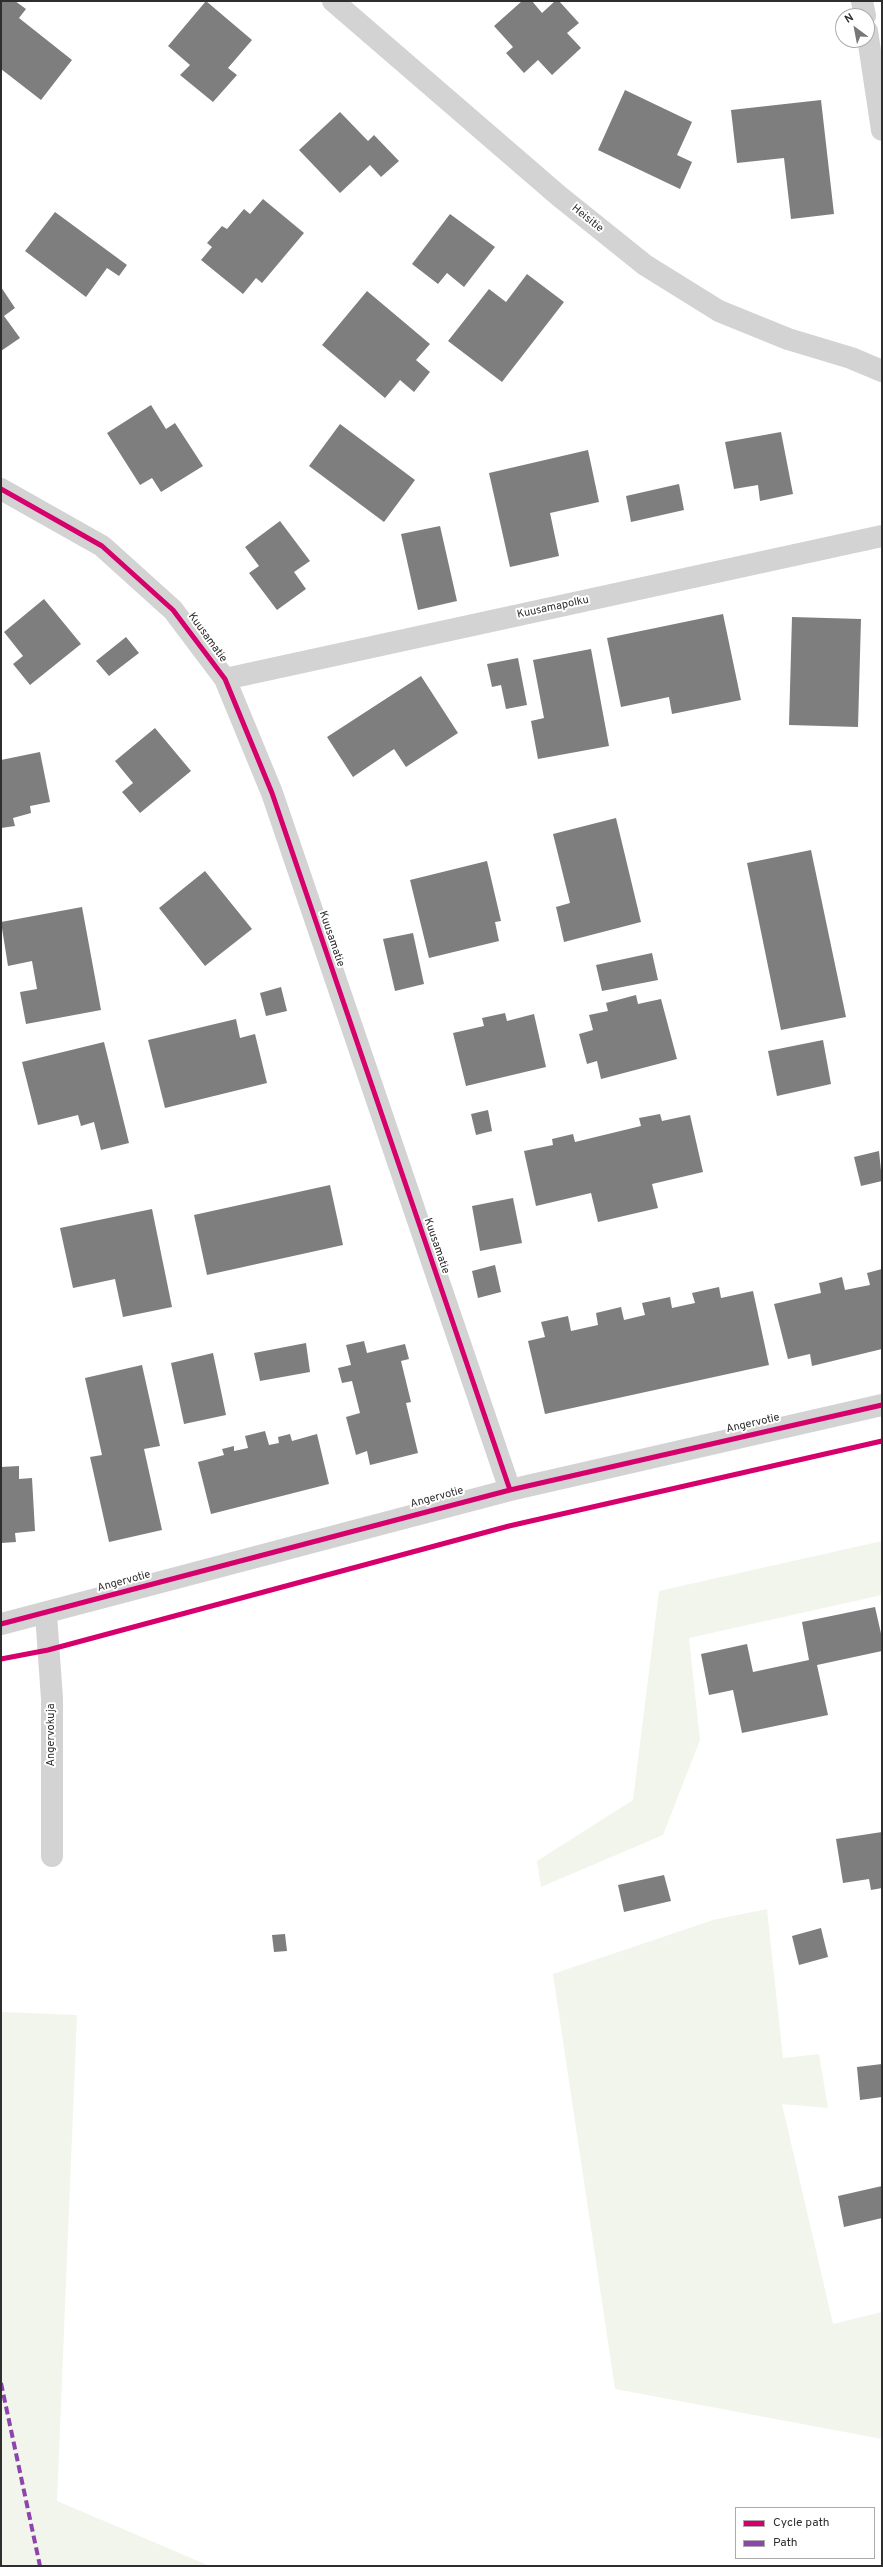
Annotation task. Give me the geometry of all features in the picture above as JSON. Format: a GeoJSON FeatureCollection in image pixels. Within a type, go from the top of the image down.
{"type":"FeatureCollection","features":[{"type":"Feature","properties":{"kind":"street","name":"Heisitie"},"geometry":{"type":"LineString","coordinates":[[333,1],[369,30],[559,196],[645,265],[719,311],[788,339],[851,358],[882,371]]}},
{"type":"Feature","properties":{"kind":"street"},"geometry":{"type":"LineString","coordinates":[[870,48],[882,130]]}},
{"type":"Feature","properties":{"kind":"street","name":"Kuusamatie"},"geometry":{"type":"LineString","coordinates":[[1,489],[102,546],[173,610],[225,679],[272,793],[510,1490]]}},
{"type":"Feature","properties":{"kind":"street","name":"Kuusamapolku"},"geometry":{"type":"LineString","coordinates":[[225,679],[882,536]]}},
{"type":"Feature","properties":{"kind":"street","name":"Angervotie"},"geometry":{"type":"LineString","coordinates":[[1,1624],[46,1614],[510,1490],[882,1405]]}},
{"type":"Feature","properties":{"kind":"street","name":"Angervokuja"},"geometry":{"type":"LineString","coordinates":[[46,1614],[52,1699],[52,1856]]}},
{"type":"Feature","properties":{"kind":"shaded area"},"geometry":{"type":"Polygon","coordinates":[[[882,1541],[882,1595],[689,1638],[700,1740],[663,1835],[541,1887],[537,1861],[633,1800],[659,1591],[882,1541]]]}},
{"type":"Feature","properties":{"kind":"shaded area"},"geometry":{"type":"Polygon","coordinates":[[[767,1909],[783,2058],[819,2054],[828,2108],[782,2104],[833,2324],[882,2312],[882,2439],[615,2389],[553,1974],[713,1920],[767,1909]]]}},
{"type":"Feature","properties":{"kind":"shaded area"},"geometry":{"type":"Polygon","coordinates":[[[1,2012],[77,2015],[57,2501],[210,2566],[1,2566],[1,2012]]]}},
{"type":"Feature","properties":{"kind":"building"},"geometry":{"type":"Polygon","coordinates":[[[1,1],[15,1],[26,9],[19,18],[72,60],[41,100],[1,69],[1,1]]]}},
{"type":"Feature","properties":{"kind":"building"},"geometry":{"type":"Polygon","coordinates":[[[206,1],[252,40],[228,68],[237,75],[213,102],[180,75],[190,65],[168,46],[206,1]]]}},
{"type":"Feature","properties":{"kind":"building"},"geometry":{"type":"Polygon","coordinates":[[[522,1],[532,1],[542,13],[555,1],[559,1],[579,23],[567,33],[581,48],[552,75],[538,60],[524,73],[506,53],[513,47],[494,26],[522,1]]]}},
{"type":"Feature","properties":{"kind":"building"},"geometry":{"type":"Polygon","coordinates":[[[625,90],[692,122],[677,155],[692,162],[680,189],[598,150],[625,90]]]}},
{"type":"Feature","properties":{"kind":"building"},"geometry":{"type":"Polygon","coordinates":[[[821,100],[834,214],[791,219],[784,158],[737,163],[731,110],[821,100]]]}},
{"type":"Feature","properties":{"kind":"building"},"geometry":{"type":"Polygon","coordinates":[[[340,112],[368,141],[374,135],[399,161],[381,177],[370,165],[340,193],[299,150],[340,112]]]}},
{"type":"Feature","properties":{"kind":"building"},"geometry":{"type":"Polygon","coordinates":[[[263,199],[304,233],[262,283],[256,278],[243,294],[201,260],[212,247],[207,243],[222,226],[227,229],[244,209],[250,214],[263,199]]]}},
{"type":"Feature","properties":{"kind":"building"},"geometry":{"type":"Polygon","coordinates":[[[55,212],[127,265],[119,276],[107,268],[86,297],[25,251],[55,212]]]}},
{"type":"Feature","properties":{"kind":"building"},"geometry":{"type":"Polygon","coordinates":[[[450,214],[495,247],[464,287],[447,273],[438,284],[412,264],[450,214]]]}},
{"type":"Feature","properties":{"kind":"building"},"geometry":{"type":"Polygon","coordinates":[[[527,274],[564,302],[502,382],[448,341],[489,289],[506,302],[527,274]]]}},
{"type":"Feature","properties":{"kind":"building"},"geometry":{"type":"Polygon","coordinates":[[[1,287],[15,308],[4,316],[20,338],[1,351],[1,287]]]}},
{"type":"Feature","properties":{"kind":"building"},"geometry":{"type":"Polygon","coordinates":[[[367,291],[430,344],[416,360],[430,372],[414,392],[400,380],[385,398],[322,345],[367,291]]]}},
{"type":"Feature","properties":{"kind":"building"},"geometry":{"type":"Polygon","coordinates":[[[151,405],[166,429],[175,423],[203,466],[161,492],[152,478],[140,485],[107,433],[151,405]]]}},
{"type":"Feature","properties":{"kind":"building"},"geometry":{"type":"Polygon","coordinates":[[[340,424],[415,480],[384,522],[309,466],[340,424]]]}},
{"type":"Feature","properties":{"kind":"building"},"geometry":{"type":"Polygon","coordinates":[[[781,432],[793,494],[760,501],[758,485],[734,489],[725,442],[781,432]]]}},
{"type":"Feature","properties":{"kind":"building"},"geometry":{"type":"Polygon","coordinates":[[[588,450],[599,502],[550,513],[559,556],[510,567],[489,473],[588,450]]]}},
{"type":"Feature","properties":{"kind":"building"},"geometry":{"type":"Polygon","coordinates":[[[679,484],[684,510],[631,522],[626,496],[679,484]]]}},
{"type":"Feature","properties":{"kind":"building"},"geometry":{"type":"Polygon","coordinates":[[[280,521],[310,561],[294,572],[306,589],[277,610],[249,573],[259,566],[245,547],[280,521]]]}},
{"type":"Feature","properties":{"kind":"building"},"geometry":{"type":"Polygon","coordinates":[[[440,526],[457,601],[418,610],[401,534],[440,526]]]}},
{"type":"Feature","properties":{"kind":"building"},"geometry":{"type":"Polygon","coordinates":[[[44,599],[81,644],[30,685],[13,664],[23,656],[4,632],[44,599]]]}},
{"type":"Feature","properties":{"kind":"building"},"geometry":{"type":"Polygon","coordinates":[[[723,614],[741,700],[672,714],[669,697],[621,707],[607,638],[723,614]]]}},
{"type":"Feature","properties":{"kind":"building"},"geometry":{"type":"Polygon","coordinates":[[[792,617],[861,619],[858,727],[789,725],[792,617]]]}},
{"type":"Feature","properties":{"kind":"building"},"geometry":{"type":"Polygon","coordinates":[[[126,637],[139,653],[109,676],[96,661],[126,637]]]}},
{"type":"Feature","properties":{"kind":"building"},"geometry":{"type":"Polygon","coordinates":[[[591,649],[609,746],[538,759],[531,721],[544,718],[533,660],[591,649]]]}},
{"type":"Feature","properties":{"kind":"building"},"geometry":{"type":"Polygon","coordinates":[[[518,658],[527,705],[506,709],[501,685],[492,687],[487,664],[518,658]]]}},
{"type":"Feature","properties":{"kind":"building"},"geometry":{"type":"Polygon","coordinates":[[[421,676],[458,733],[406,767],[394,749],[353,777],[327,737],[421,676]]]}},
{"type":"Feature","properties":{"kind":"building"},"geometry":{"type":"Polygon","coordinates":[[[155,728],[191,771],[140,813],[122,792],[133,783],[115,761],[155,728]]]}},
{"type":"Feature","properties":{"kind":"building"},"geometry":{"type":"Polygon","coordinates":[[[40,752],[50,802],[30,806],[31,813],[13,818],[15,826],[1,828],[1,760],[40,752]]]}},
{"type":"Feature","properties":{"kind":"building"},"geometry":{"type":"Polygon","coordinates":[[[616,818],[641,922],[564,942],[556,907],[570,903],[553,834],[616,818]]]}},
{"type":"Feature","properties":{"kind":"building"},"geometry":{"type":"Polygon","coordinates":[[[811,850],[846,1017],[781,1030],[747,863],[811,850]]]}},
{"type":"Feature","properties":{"kind":"building"},"geometry":{"type":"Polygon","coordinates":[[[487,861],[501,921],[495,922],[499,941],[429,958],[410,880],[487,861]]]}},
{"type":"Feature","properties":{"kind":"building"},"geometry":{"type":"Polygon","coordinates":[[[205,871],[252,929],[205,966],[159,908],[205,871]]]}},
{"type":"Feature","properties":{"kind":"building"},"geometry":{"type":"Polygon","coordinates":[[[82,907],[101,1010],[26,1024],[20,992],[37,989],[32,961],[8,966],[1,922],[82,907]]]}},
{"type":"Feature","properties":{"kind":"building"},"geometry":{"type":"Polygon","coordinates":[[[413,933],[424,984],[395,991],[383,939],[413,933]]]}},
{"type":"Feature","properties":{"kind":"building"},"geometry":{"type":"Polygon","coordinates":[[[652,953],[658,980],[602,991],[596,965],[652,953]]]}},
{"type":"Feature","properties":{"kind":"building"},"geometry":{"type":"Polygon","coordinates":[[[281,987],[287,1011],[266,1016],[260,993],[281,987]]]}},
{"type":"Feature","properties":{"kind":"building"},"geometry":{"type":"Polygon","coordinates":[[[636,995],[638,1004],[661,999],[677,1059],[601,1079],[597,1061],[587,1064],[579,1034],[593,1030],[589,1015],[608,1011],[606,1003],[636,995]]]}},
{"type":"Feature","properties":{"kind":"building"},"geometry":{"type":"Polygon","coordinates":[[[505,1013],[507,1021],[534,1014],[546,1067],[466,1086],[453,1033],[484,1026],[482,1018],[505,1013]]]}},
{"type":"Feature","properties":{"kind":"building"},"geometry":{"type":"Polygon","coordinates":[[[236,1019],[240,1038],[255,1034],[267,1083],[165,1108],[148,1040],[236,1019]]]}},
{"type":"Feature","properties":{"kind":"building"},"geometry":{"type":"Polygon","coordinates":[[[823,1040],[831,1084],[777,1096],[768,1051],[823,1040]]]}},
{"type":"Feature","properties":{"kind":"building"},"geometry":{"type":"Polygon","coordinates":[[[104,1042],[129,1143],[101,1150],[94,1122],[81,1126],[78,1115],[38,1125],[22,1062],[104,1042]]]}},
{"type":"Feature","properties":{"kind":"building"},"geometry":{"type":"Polygon","coordinates":[[[488,1110],[492,1131],[476,1135],[471,1114],[488,1110]]]}},
{"type":"Feature","properties":{"kind":"building"},"geometry":{"type":"Polygon","coordinates":[[[660,1114],[662,1121],[690,1115],[703,1172],[652,1184],[658,1208],[598,1222],[591,1193],[536,1206],[524,1151],[553,1145],[552,1139],[573,1134],[575,1142],[641,1126],[639,1118],[660,1114]]]}},
{"type":"Feature","properties":{"kind":"building"},"geometry":{"type":"Polygon","coordinates":[[[879,1151],[882,1181],[861,1186],[854,1157],[879,1151]]]}},
{"type":"Feature","properties":{"kind":"building"},"geometry":{"type":"Polygon","coordinates":[[[330,1185],[343,1245],[207,1275],[194,1215],[330,1185]]]}},
{"type":"Feature","properties":{"kind":"building"},"geometry":{"type":"Polygon","coordinates":[[[513,1198],[522,1243],[480,1251],[472,1206],[513,1198]]]}},
{"type":"Feature","properties":{"kind":"building"},"geometry":{"type":"Polygon","coordinates":[[[152,1209],[172,1307],[123,1317],[115,1279],[73,1288],[60,1228],[152,1209]]]}},
{"type":"Feature","properties":{"kind":"building"},"geometry":{"type":"Polygon","coordinates":[[[495,1265],[501,1292],[478,1298],[472,1271],[495,1265]]]}},
{"type":"Feature","properties":{"kind":"building"},"geometry":{"type":"Polygon","coordinates":[[[882,1269],[882,1349],[812,1366],[810,1354],[788,1359],[774,1304],[821,1293],[819,1283],[842,1277],[845,1290],[870,1285],[867,1273],[882,1269]]]}},
{"type":"Feature","properties":{"kind":"building"},"geometry":{"type":"Polygon","coordinates":[[[719,1287],[721,1298],[753,1291],[769,1365],[545,1414],[528,1341],[545,1337],[541,1322],[568,1316],[571,1331],[598,1325],[596,1313],[621,1307],[624,1320],[645,1315],[642,1303],[670,1297],[672,1308],[695,1303],[692,1293],[719,1287]]]}},
{"type":"Feature","properties":{"kind":"building"},"geometry":{"type":"Polygon","coordinates":[[[364,1341],[367,1353],[405,1344],[409,1359],[401,1361],[411,1402],[406,1403],[418,1453],[370,1465],[367,1451],[356,1455],[346,1417],[360,1413],[352,1381],[342,1383],[338,1368],[351,1365],[346,1345],[364,1341]]]}},
{"type":"Feature","properties":{"kind":"building"},"geometry":{"type":"Polygon","coordinates":[[[306,1343],[310,1372],[260,1381],[254,1353],[306,1343]]]}},
{"type":"Feature","properties":{"kind":"building"},"geometry":{"type":"Polygon","coordinates":[[[213,1353],[226,1415],[184,1424],[171,1363],[213,1353]]]}},
{"type":"Feature","properties":{"kind":"building"},"geometry":{"type":"Polygon","coordinates":[[[142,1365],[160,1446],[144,1449],[162,1530],[109,1542],[90,1457],[102,1455],[85,1378],[142,1365]]]}},
{"type":"Feature","properties":{"kind":"building"},"geometry":{"type":"Polygon","coordinates":[[[265,1431],[269,1445],[279,1443],[278,1437],[290,1434],[292,1441],[317,1434],[329,1484],[211,1514],[198,1462],[224,1455],[222,1449],[234,1446],[234,1451],[248,1448],[245,1436],[265,1431]]]}},
{"type":"Feature","properties":{"kind":"building"},"geometry":{"type":"Polygon","coordinates":[[[19,1466],[19,1479],[32,1478],[35,1531],[15,1533],[16,1542],[1,1543],[1,1467],[19,1466]]]}},
{"type":"Feature","properties":{"kind":"building"},"geometry":{"type":"Polygon","coordinates":[[[875,1607],[882,1638],[882,1651],[817,1665],[828,1715],[742,1733],[733,1690],[709,1695],[701,1654],[747,1644],[753,1672],[809,1660],[802,1622],[875,1607]]]}},
{"type":"Feature","properties":{"kind":"building"},"geometry":{"type":"Polygon","coordinates":[[[882,1832],[882,1888],[871,1890],[869,1879],[843,1883],[836,1839],[882,1832]]]}},
{"type":"Feature","properties":{"kind":"building"},"geometry":{"type":"Polygon","coordinates":[[[664,1875],[671,1901],[624,1912],[618,1885],[664,1875]]]}},
{"type":"Feature","properties":{"kind":"building"},"geometry":{"type":"Polygon","coordinates":[[[821,1928],[828,1957],[799,1965],[792,1936],[821,1928]]]}},
{"type":"Feature","properties":{"kind":"building"},"geometry":{"type":"Polygon","coordinates":[[[285,1934],[287,1951],[274,1952],[272,1935],[285,1934]]]}},
{"type":"Feature","properties":{"kind":"building"},"geometry":{"type":"Polygon","coordinates":[[[882,2064],[882,2097],[860,2100],[857,2067],[882,2064]]]}},
{"type":"Feature","properties":{"kind":"building"},"geometry":{"type":"Polygon","coordinates":[[[882,2186],[882,2218],[844,2227],[838,2196],[882,2186]]]}},
{"type":"Feature","properties":{"kind":"marked path"},"geometry":{"type":"LineString","coordinates":[[1,2383],[40,2566]]}},
{"type":"Feature","properties":{"kind":"cycle path"},"geometry":{"type":"LineString","coordinates":[[1,489],[102,546],[173,610],[225,679],[272,793],[510,1490]]}},
{"type":"Feature","properties":{"kind":"cycle path"},"geometry":{"type":"LineString","coordinates":[[1,1624],[510,1490],[882,1405]]}},
{"type":"Feature","properties":{"kind":"cycle path"},"geometry":{"type":"LineString","coordinates":[[1,1659],[48,1650],[509,1526],[882,1441]]}}]}
